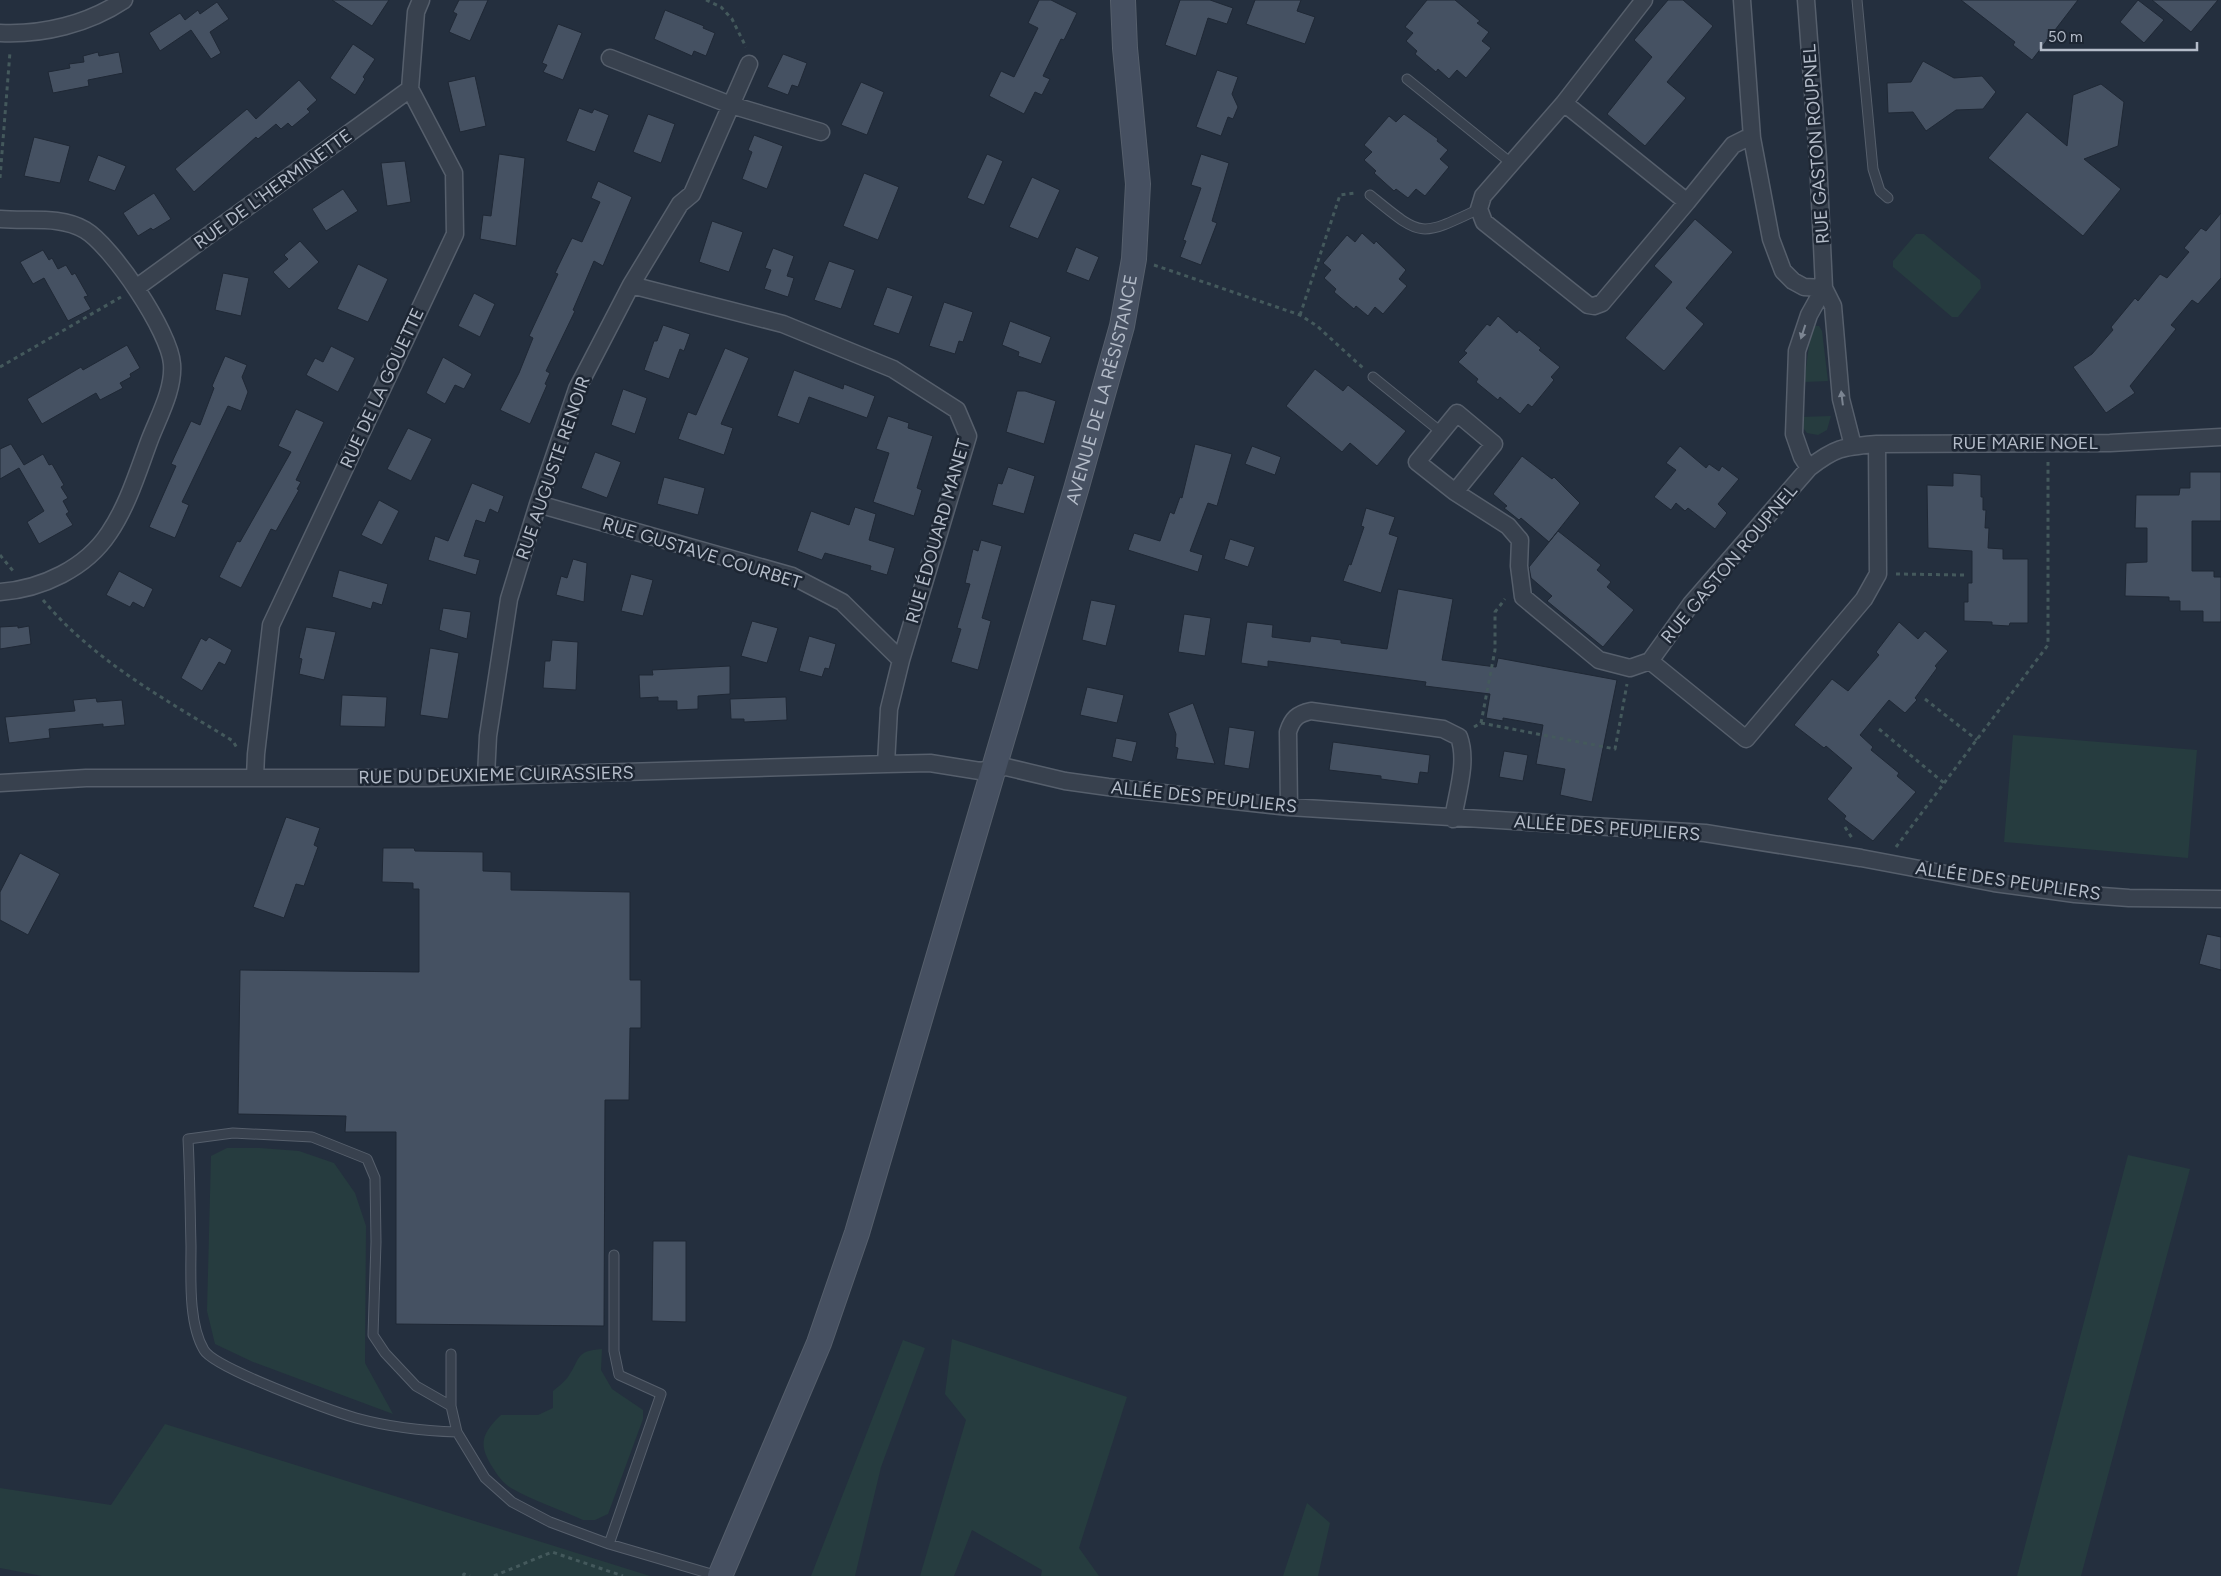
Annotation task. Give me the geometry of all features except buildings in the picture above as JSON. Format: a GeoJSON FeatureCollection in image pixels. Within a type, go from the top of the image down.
{"type":"FeatureCollection","features":[{"type":"Feature","properties":{"kind":"main road","name":"AVENUE DE LA RÉSISTANCE"},"geometry":{"type":"LineString","coordinates":[[719,1576],[819,1343],[857,1233],[1122,326],[1138,224],[1138,184],[1125,48],[1123,0]]}},
{"type":"Feature","properties":{"kind":"street"},"geometry":{"type":"LineString","coordinates":[[6,34],[47,31],[79,22],[100,14],[124,0]]}},
{"type":"Feature","properties":{"kind":"street"},"geometry":{"type":"LineString","coordinates":[[410,89],[416,12],[420,0]]}},
{"type":"Feature","properties":{"kind":"street"},"geometry":{"type":"LineString","coordinates":[[1644,0],[1564,103],[1483,196],[1479,209],[1484,222],[1588,305],[1594,306],[1602,303],[1733,145],[1752,138]]}},
{"type":"Feature","properties":{"kind":"street"},"geometry":{"type":"LineString","coordinates":[[1742,0],[1752,138],[1771,239],[1783,271],[1793,281],[1804,287],[1824,288]]}},
{"type":"Feature","properties":{"kind":"street","name":"RUE GASTON ROUPNEL"},"geometry":{"type":"LineString","coordinates":[[1806,0],[1818,159],[1824,288],[1833,306],[1841,399],[1853,446]]}},
{"type":"Feature","properties":{"kind":"street"},"geometry":{"type":"LineString","coordinates":[[610,58],[731,105],[821,132]]}},
{"type":"Feature","properties":{"kind":"street","name":"RUE AUGUSTE RENOIR"},"geometry":{"type":"LineString","coordinates":[[486,776],[488,736],[509,599],[538,504],[577,389],[631,285],[680,204],[692,194],[749,64]]}},
{"type":"Feature","properties":{"kind":"street","name":"RUE DE L'HERMINETTE"},"geometry":{"type":"LineString","coordinates":[[136,288],[410,89]]}},
{"type":"Feature","properties":{"kind":"street","name":"RUE DE LA GOUETTE"},"geometry":{"type":"LineString","coordinates":[[255,778],[270,625],[455,234],[454,173],[410,89]]}},
{"type":"Feature","properties":{"kind":"street"},"geometry":{"type":"LineString","coordinates":[[1564,103],[1687,202]]}},
{"type":"Feature","properties":{"kind":"street"},"geometry":{"type":"LineString","coordinates":[[0,219],[49,220],[68,223],[85,230],[99,241],[136,288],[152,312],[168,346],[172,364],[170,385],[163,406],[130,492],[109,534],[90,554],[52,580],[26,588],[0,592]]}},
{"type":"Feature","properties":{"kind":"street","name":"RUE ÉDOUARD MANET"},"geometry":{"type":"LineString","coordinates":[[631,285],[783,324],[893,369],[957,410],[968,436],[901,660],[890,709],[886,764]]}},
{"type":"Feature","properties":{"kind":"street","name":"RUE GASTON ROUPNEL"},"geometry":{"type":"LineString","coordinates":[[1809,468],[1802,458],[1794,434],[1797,351],[1809,315],[1824,288]]}},
{"type":"Feature","properties":{"kind":"street"},"geometry":{"type":"LineString","coordinates":[[1455,492],[1494,444],[1457,413],[1417,462],[1455,492],[1508,526],[1520,540],[1519,566],[1523,597],[1599,660],[1630,668],[1650,661],[1746,739],[1864,599],[1878,574],[1877,444]]}},
{"type":"Feature","properties":{"kind":"street","name":"RUE MARIE NOEL"},"geometry":{"type":"LineString","coordinates":[[1829,453],[1853,446],[1877,444],[2148,442],[2221,436]]}},
{"type":"Feature","properties":{"kind":"street","name":"RUE GASTON ROUPNEL"},"geometry":{"type":"LineString","coordinates":[[1650,661],[1691,604],[1809,468],[1829,453]]}},
{"type":"Feature","properties":{"kind":"street","name":"RUE GUSTAVE COURBET"},"geometry":{"type":"LineString","coordinates":[[538,504],[792,576],[842,602],[901,660]]}},
{"type":"Feature","properties":{"kind":"street"},"geometry":{"type":"LineString","coordinates":[[1289,807],[1288,732],[1291,722],[1299,713],[1311,711],[1444,728],[1459,736],[1463,748],[1463,760],[1452,819]]}},
{"type":"Feature","properties":{"kind":"street","name":"RUE DU DEUXIEME CUIRASSIERS"},"geometry":{"type":"LineString","coordinates":[[0,783],[86,778],[430,778],[930,763],[980,771],[992,769]]}},
{"type":"Feature","properties":{"kind":"street","name":"ALLÉE DES PEUPLIERS"},"geometry":{"type":"LineString","coordinates":[[992,769],[1006,767],[1065,781],[1289,807],[1452,819],[1705,833],[1861,858],[1994,883],[2075,894],[2129,898],[2221,899]]}},
{"type":"Feature","properties":{"kind":"lane"},"geometry":{"type":"LineString","coordinates":[[1857,0],[1873,169],[1880,191],[1888,198]]}},
{"type":"Feature","properties":{"kind":"lane"},"geometry":{"type":"LineString","coordinates":[[1407,79],[1511,163]]}},
{"type":"Feature","properties":{"kind":"lane"},"geometry":{"type":"LineString","coordinates":[[1370,195],[1407,225],[1418,230],[1431,230],[1479,209]]}},
{"type":"Feature","properties":{"kind":"lane"},"geometry":{"type":"LineString","coordinates":[[1373,377],[1441,432]]}},
{"type":"Feature","properties":{"kind":"lane"},"geometry":{"type":"LineString","coordinates":[[451,1406],[416,1386],[385,1353],[373,1335],[376,1242],[375,1178],[367,1159],[312,1137],[233,1133],[188,1139],[192,1292],[196,1329],[205,1352],[215,1360],[243,1375],[355,1417],[417,1430],[457,1432]]}},
{"type":"Feature","properties":{"kind":"lane"},"geometry":{"type":"LineString","coordinates":[[609,1544],[661,1394],[619,1375],[614,1351],[614,1255]]}},
{"type":"Feature","properties":{"kind":"lane"},"geometry":{"type":"LineString","coordinates":[[451,1354],[451,1406],[457,1432],[485,1478],[512,1502],[550,1522],[609,1544],[719,1576]]}},
{"type":"Feature","properties":{"kind":"path"},"geometry":{"type":"LineString","coordinates":[[706,0],[721,7],[732,19],[745,42],[749,64]]}},
{"type":"Feature","properties":{"kind":"path"},"geometry":{"type":"LineString","coordinates":[[0,178],[6,34]]}},
{"type":"Feature","properties":{"kind":"path"},"geometry":{"type":"LineString","coordinates":[[1300,315],[1340,196],[1349,193],[1370,195]]}},
{"type":"Feature","properties":{"kind":"path"},"geometry":{"type":"LineString","coordinates":[[1134,259],[1300,315],[1317,326],[1373,377]]}},
{"type":"Feature","properties":{"kind":"path"},"geometry":{"type":"LineString","coordinates":[[0,367],[136,288]]}},
{"type":"Feature","properties":{"kind":"path"},"geometry":{"type":"LineString","coordinates":[[1894,851],[2048,645],[2048,444]]}},
{"type":"Feature","properties":{"kind":"path"},"geometry":{"type":"LineString","coordinates":[[0,555],[26,588],[40,597],[58,618],[96,651],[138,683],[233,741],[240,754]]}},
{"type":"Feature","properties":{"kind":"path"},"geometry":{"type":"LineString","coordinates":[[1878,574],[1964,575]]}},
{"type":"Feature","properties":{"kind":"path"},"geometry":{"type":"LineString","coordinates":[[1481,723],[1495,650],[1495,612],[1507,596],[1522,591]]}},
{"type":"Feature","properties":{"kind":"path"},"geometry":{"type":"LineString","coordinates":[[1459,736],[1481,723],[1615,749],[1630,668]]}},
{"type":"Feature","properties":{"kind":"path"},"geometry":{"type":"LineString","coordinates":[[1925,699],[1977,740]]}},
{"type":"Feature","properties":{"kind":"path"},"geometry":{"type":"LineString","coordinates":[[1879,728],[1944,783]]}},
{"type":"Feature","properties":{"kind":"path"},"geometry":{"type":"LineString","coordinates":[[1845,827],[1854,841]]}},
{"type":"Feature","properties":{"kind":"path"},"geometry":{"type":"LineString","coordinates":[[494,1576],[552,1552],[623,1576]]}},
{"type":"Feature","properties":{"kind":"path"},"geometry":{"type":"LineString","coordinates":[[463,1576],[464,1574],[470,1576]]}},
{"type":"Feature","properties":{"kind":"green space"},"geometry":{"type":"Polygon","coordinates":[[[1916,234],[1924,234],[1980,280],[1981,288],[1958,317],[1952,317],[1893,267],[1893,261],[1916,234]]]}},
{"type":"Feature","properties":{"kind":"green space"},"geometry":{"type":"Polygon","coordinates":[[[1815,326],[1819,326],[1822,331],[1828,381],[1804,382],[1811,331],[1815,326]]]}},
{"type":"Feature","properties":{"kind":"green space"},"geometry":{"type":"Polygon","coordinates":[[[1831,416],[1827,430],[1818,435],[1807,433],[1800,424],[1801,417],[1831,416]]]}},
{"type":"Feature","properties":{"kind":"green space"},"geometry":{"type":"Polygon","coordinates":[[[2013,735],[2197,750],[2188,858],[2004,842],[2013,735]]]}},
{"type":"Feature","properties":{"kind":"green space"},"geometry":{"type":"Polygon","coordinates":[[[227,1148],[299,1151],[334,1163],[355,1193],[366,1226],[365,1363],[393,1414],[253,1362],[215,1344],[207,1311],[211,1156],[227,1148]]]}},
{"type":"Feature","properties":{"kind":"green space"},"geometry":{"type":"Polygon","coordinates":[[[2128,1155],[2190,1169],[2081,1576],[2017,1576],[2128,1155]]]}},
{"type":"Feature","properties":{"kind":"green space"},"geometry":{"type":"Polygon","coordinates":[[[952,1339],[1127,1397],[1079,1548],[1099,1576],[1041,1576],[1042,1570],[972,1530],[954,1576],[920,1576],[966,1420],[945,1394],[952,1339]]]}},
{"type":"Feature","properties":{"kind":"green space"},"geometry":{"type":"Polygon","coordinates":[[[903,1340],[925,1348],[881,1467],[855,1576],[811,1576],[903,1340]]]}},
{"type":"Feature","properties":{"kind":"green space"},"geometry":{"type":"Polygon","coordinates":[[[602,1349],[601,1370],[612,1389],[643,1410],[643,1419],[608,1514],[595,1520],[583,1520],[529,1497],[503,1482],[488,1460],[485,1453],[484,1440],[489,1428],[501,1415],[538,1415],[553,1408],[553,1391],[568,1377],[580,1357],[587,1352],[602,1349]]]}},
{"type":"Feature","properties":{"kind":"green space"},"geometry":{"type":"Polygon","coordinates":[[[165,1424],[650,1576],[42,1576],[0,1568],[0,1488],[111,1505],[165,1424]]]}},
{"type":"Feature","properties":{"kind":"green space"},"geometry":{"type":"Polygon","coordinates":[[[1307,1503],[1330,1523],[1318,1576],[1283,1576],[1307,1503]]]}}]}
